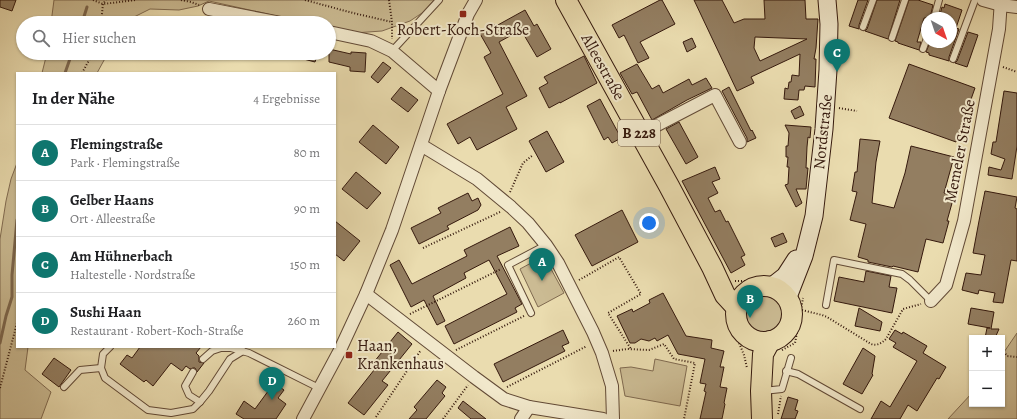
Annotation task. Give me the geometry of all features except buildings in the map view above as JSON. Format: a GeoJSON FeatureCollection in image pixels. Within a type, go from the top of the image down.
{"type":"FeatureCollection","features":[{"type":"Feature","properties":{"kind":"main road","name":"Alleestraße"},"geometry":{"type":"LineString","coordinates":[[566,0],[669,186],[712,266],[725,295],[736,307]]}},
{"type":"Feature","properties":{"kind":"main road","name":"Alleestraße"},"geometry":{"type":"LineString","coordinates":[[712,266],[731,285],[742,286]]}},
{"type":"Feature","properties":{"kind":"main road"},"geometry":{"type":"LineString","coordinates":[[736,307],[741,298],[742,286],[760,286],[781,293],[792,310],[790,323],[782,334],[770,341],[758,341],[747,337]]}},
{"type":"Feature","properties":{"kind":"main road","name":"B 228"},"geometry":{"type":"LineString","coordinates":[[736,307],[736,317],[740,328],[747,337],[761,391]]}},
{"type":"Feature","properties":{"kind":"main road","name":"B 228"},"geometry":{"type":"LineString","coordinates":[[762,419],[761,391],[763,354],[770,341]]}},
{"type":"Feature","properties":{"kind":"street"},"geometry":{"type":"LineString","coordinates":[[303,419],[340,350],[366,294],[392,230],[439,91],[468,14],[476,0]]}},
{"type":"Feature","properties":{"kind":"street","name":"Nordstraße"},"geometry":{"type":"LineString","coordinates":[[781,293],[804,256],[815,210],[827,88],[829,35],[827,0]]}},
{"type":"Feature","properties":{"kind":"street"},"geometry":{"type":"LineString","coordinates":[[983,0],[1017,7]]}},
{"type":"Feature","properties":{"kind":"street","name":"Memeler Straße"},"geometry":{"type":"LineString","coordinates":[[931,301],[946,285],[964,221],[999,29],[1001,3]]}},
{"type":"Feature","properties":{"kind":"street"},"geometry":{"type":"LineString","coordinates":[[209,9],[245,16]]}},
{"type":"Feature","properties":{"kind":"street"},"geometry":{"type":"LineString","coordinates":[[336,34],[371,41],[392,51],[439,91]]}},
{"type":"Feature","properties":{"kind":"street"},"geometry":{"type":"LineString","coordinates":[[640,134],[715,95],[740,142]]}},
{"type":"Feature","properties":{"kind":"street"},"geometry":{"type":"LineString","coordinates":[[421,145],[477,179],[508,204],[528,223],[546,245],[558,263],[602,353],[612,386],[614,419]]}},
{"type":"Feature","properties":{"kind":"street"},"geometry":{"type":"LineString","coordinates":[[366,294],[504,399],[529,407],[603,419]]}},
{"type":"Feature","properties":{"kind":"street"},"geometry":{"type":"LineString","coordinates":[[522,419],[529,407]]}},
{"type":"Feature","properties":{"kind":"lane"},"geometry":{"type":"LineString","coordinates":[[392,51],[439,0]]}},
{"type":"Feature","properties":{"kind":"lane"},"geometry":{"type":"LineString","coordinates":[[863,27],[873,0]]}},
{"type":"Feature","properties":{"kind":"lane"},"geometry":{"type":"LineString","coordinates":[[892,38],[905,0]]}},
{"type":"Feature","properties":{"kind":"lane"},"geometry":{"type":"LineString","coordinates":[[936,12],[939,0]]}},
{"type":"Feature","properties":{"kind":"lane"},"geometry":{"type":"LineString","coordinates":[[953,59],[975,0]]}},
{"type":"Feature","properties":{"kind":"lane"},"geometry":{"type":"LineString","coordinates":[[531,313],[508,265],[546,245]]}},
{"type":"Feature","properties":{"kind":"lane"},"geometry":{"type":"LineString","coordinates":[[826,305],[834,260],[902,274],[931,301]]}},
{"type":"Feature","properties":{"kind":"lane"},"geometry":{"type":"LineString","coordinates":[[109,348],[103,354],[101,368],[105,378],[148,410],[171,413],[192,409],[209,391],[230,359],[243,351]]}},
{"type":"Feature","properties":{"kind":"lane"},"geometry":{"type":"LineString","coordinates":[[203,359],[212,351],[221,348],[231,348],[243,351],[319,388]]}},
{"type":"Feature","properties":{"kind":"lane"},"geometry":{"type":"LineString","coordinates":[[761,391],[782,389],[791,358]]}},
{"type":"Feature","properties":{"kind":"lane"},"geometry":{"type":"LineString","coordinates":[[64,387],[80,370],[101,368]]}},
{"type":"Feature","properties":{"kind":"lane"},"geometry":{"type":"LineString","coordinates":[[786,371],[798,374],[860,409]]}},
{"type":"Feature","properties":{"kind":"lane"},"geometry":{"type":"LineString","coordinates":[[193,372],[185,386],[189,395],[200,402]]}},
{"type":"Feature","properties":{"kind":"path"},"geometry":{"type":"LineString","coordinates":[[93,0],[103,4],[136,0]]}},
{"type":"Feature","properties":{"kind":"path"},"geometry":{"type":"LineString","coordinates":[[102,16],[103,4],[106,0]]}},
{"type":"Feature","properties":{"kind":"path"},"geometry":{"type":"LineString","coordinates":[[181,0],[209,9]]}},
{"type":"Feature","properties":{"kind":"path"},"geometry":{"type":"LineString","coordinates":[[305,0],[392,22]]}},
{"type":"Feature","properties":{"kind":"path"},"geometry":{"type":"LineString","coordinates":[[390,0],[392,51]]}},
{"type":"Feature","properties":{"kind":"path"},"geometry":{"type":"LineString","coordinates":[[83,72],[89,60]]}},
{"type":"Feature","properties":{"kind":"path"},"geometry":{"type":"LineString","coordinates":[[993,64],[1017,72]]}},
{"type":"Feature","properties":{"kind":"path"},"geometry":{"type":"LineString","coordinates":[[835,107],[857,111]]}},
{"type":"Feature","properties":{"kind":"path"},"geometry":{"type":"LineString","coordinates":[[423,248],[508,204],[523,163],[533,155]]}},
{"type":"Feature","properties":{"kind":"path"},"geometry":{"type":"LineString","coordinates":[[569,285],[619,257],[641,294],[608,313],[630,349]]}},
{"type":"Feature","properties":{"kind":"path"},"geometry":{"type":"LineString","coordinates":[[400,319],[508,265]]}},
{"type":"Feature","properties":{"kind":"path"},"geometry":{"type":"LineString","coordinates":[[742,286],[747,281],[781,293],[827,317],[875,346],[886,339],[903,309],[931,301]]}},
{"type":"Feature","properties":{"kind":"path"},"geometry":{"type":"LineString","coordinates":[[446,354],[531,313]]}},
{"type":"Feature","properties":{"kind":"path"},"geometry":{"type":"LineString","coordinates":[[0,388],[16,327]]}},
{"type":"Feature","properties":{"kind":"path"},"geometry":{"type":"LineString","coordinates":[[376,416],[427,340]]}},
{"type":"Feature","properties":{"kind":"path"},"geometry":{"type":"LineString","coordinates":[[496,393],[597,341]]}},
{"type":"Feature","properties":{"kind":"path"},"geometry":{"type":"LineString","coordinates":[[602,353],[630,349],[649,350],[664,344],[674,359],[695,363],[684,419]]}},
{"type":"Feature","properties":{"kind":"path"},"geometry":{"type":"LineString","coordinates":[[1005,353],[1007,356],[1017,357]]}},
{"type":"Feature","properties":{"kind":"path"},"geometry":{"type":"LineString","coordinates":[[443,419],[474,377]]}},
{"type":"Feature","properties":{"kind":"path"},"geometry":{"type":"LineString","coordinates":[[777,419],[782,389]]}},
{"type":"Feature","properties":{"kind":"shaded area"},"geometry":{"type":"Polygon","coordinates":[[[54,0],[434,0],[422,13],[410,21],[382,31],[354,33],[336,29],[336,16],[276,16],[209,1],[198,6],[179,10],[150,9],[136,16],[52,16],[54,0]]]}},
{"type":"Feature","properties":{"kind":"shaded area"},"geometry":{"type":"Polygon","coordinates":[[[45,60],[104,60],[98,72],[42,72],[45,60]]]}},
{"type":"Feature","properties":{"kind":"shaded area"},"geometry":{"type":"Polygon","coordinates":[[[16,166],[16,348],[28,348],[25,370],[51,392],[41,419],[0,419],[0,239],[11,179],[16,166]]]}},
{"type":"Feature","properties":{"kind":"shaded area"},"geometry":{"type":"Polygon","coordinates":[[[544,256],[564,293],[538,307],[520,269],[544,256]]]}},
{"type":"Feature","properties":{"kind":"shaded area"},"geometry":{"type":"Polygon","coordinates":[[[769,293],[781,300],[785,311],[782,324],[773,333],[761,334],[749,327],[744,316],[746,303],[756,295],[769,293]]]}},
{"type":"Feature","properties":{"kind":"shaded area"},"geometry":{"type":"Polygon","coordinates":[[[1017,333],[1017,419],[948,419],[969,396],[969,407],[1005,407],[1005,351],[1017,333]]]}},
{"type":"Feature","properties":{"kind":"shaded area"},"geometry":{"type":"Polygon","coordinates":[[[655,359],[687,366],[680,406],[625,396],[620,368],[631,367],[653,371],[655,359]]]}},
{"type":"Feature","properties":{"kind":"waterway"},"geometry":{"type":"LineString","coordinates":[[84,16],[87,7]]}},
{"type":"Feature","properties":{"kind":"waterway"},"geometry":{"type":"LineString","coordinates":[[65,72],[70,60]]}},
{"type":"Feature","properties":{"kind":"waterway"},"geometry":{"type":"LineString","coordinates":[[0,343],[12,297],[12,275],[16,231]]}},
{"type":"Feature","properties":{"kind":"place","name":"Robert-Koch-Straße"},"geometry":{"type":"Point","coordinates":[463,14]}},
{"type":"Feature","properties":{"kind":"place","name":"Am Hühnerbach"},"geometry":{"type":"Point","coordinates":[837,72]}},
{"type":"Feature","properties":{"kind":"place","name":"Flemingstraße"},"geometry":{"type":"Point","coordinates":[542,281]}},
{"type":"Feature","properties":{"kind":"place","name":"Gelber Haans"},"geometry":{"type":"Point","coordinates":[750,318]}},
{"type":"Feature","properties":{"kind":"place","name":"Haan, Krankenhaus"},"geometry":{"type":"Point","coordinates":[349,355]}},
{"type":"Feature","properties":{"kind":"place","name":"Sushi Haan"},"geometry":{"type":"Point","coordinates":[272,400]}}]}
